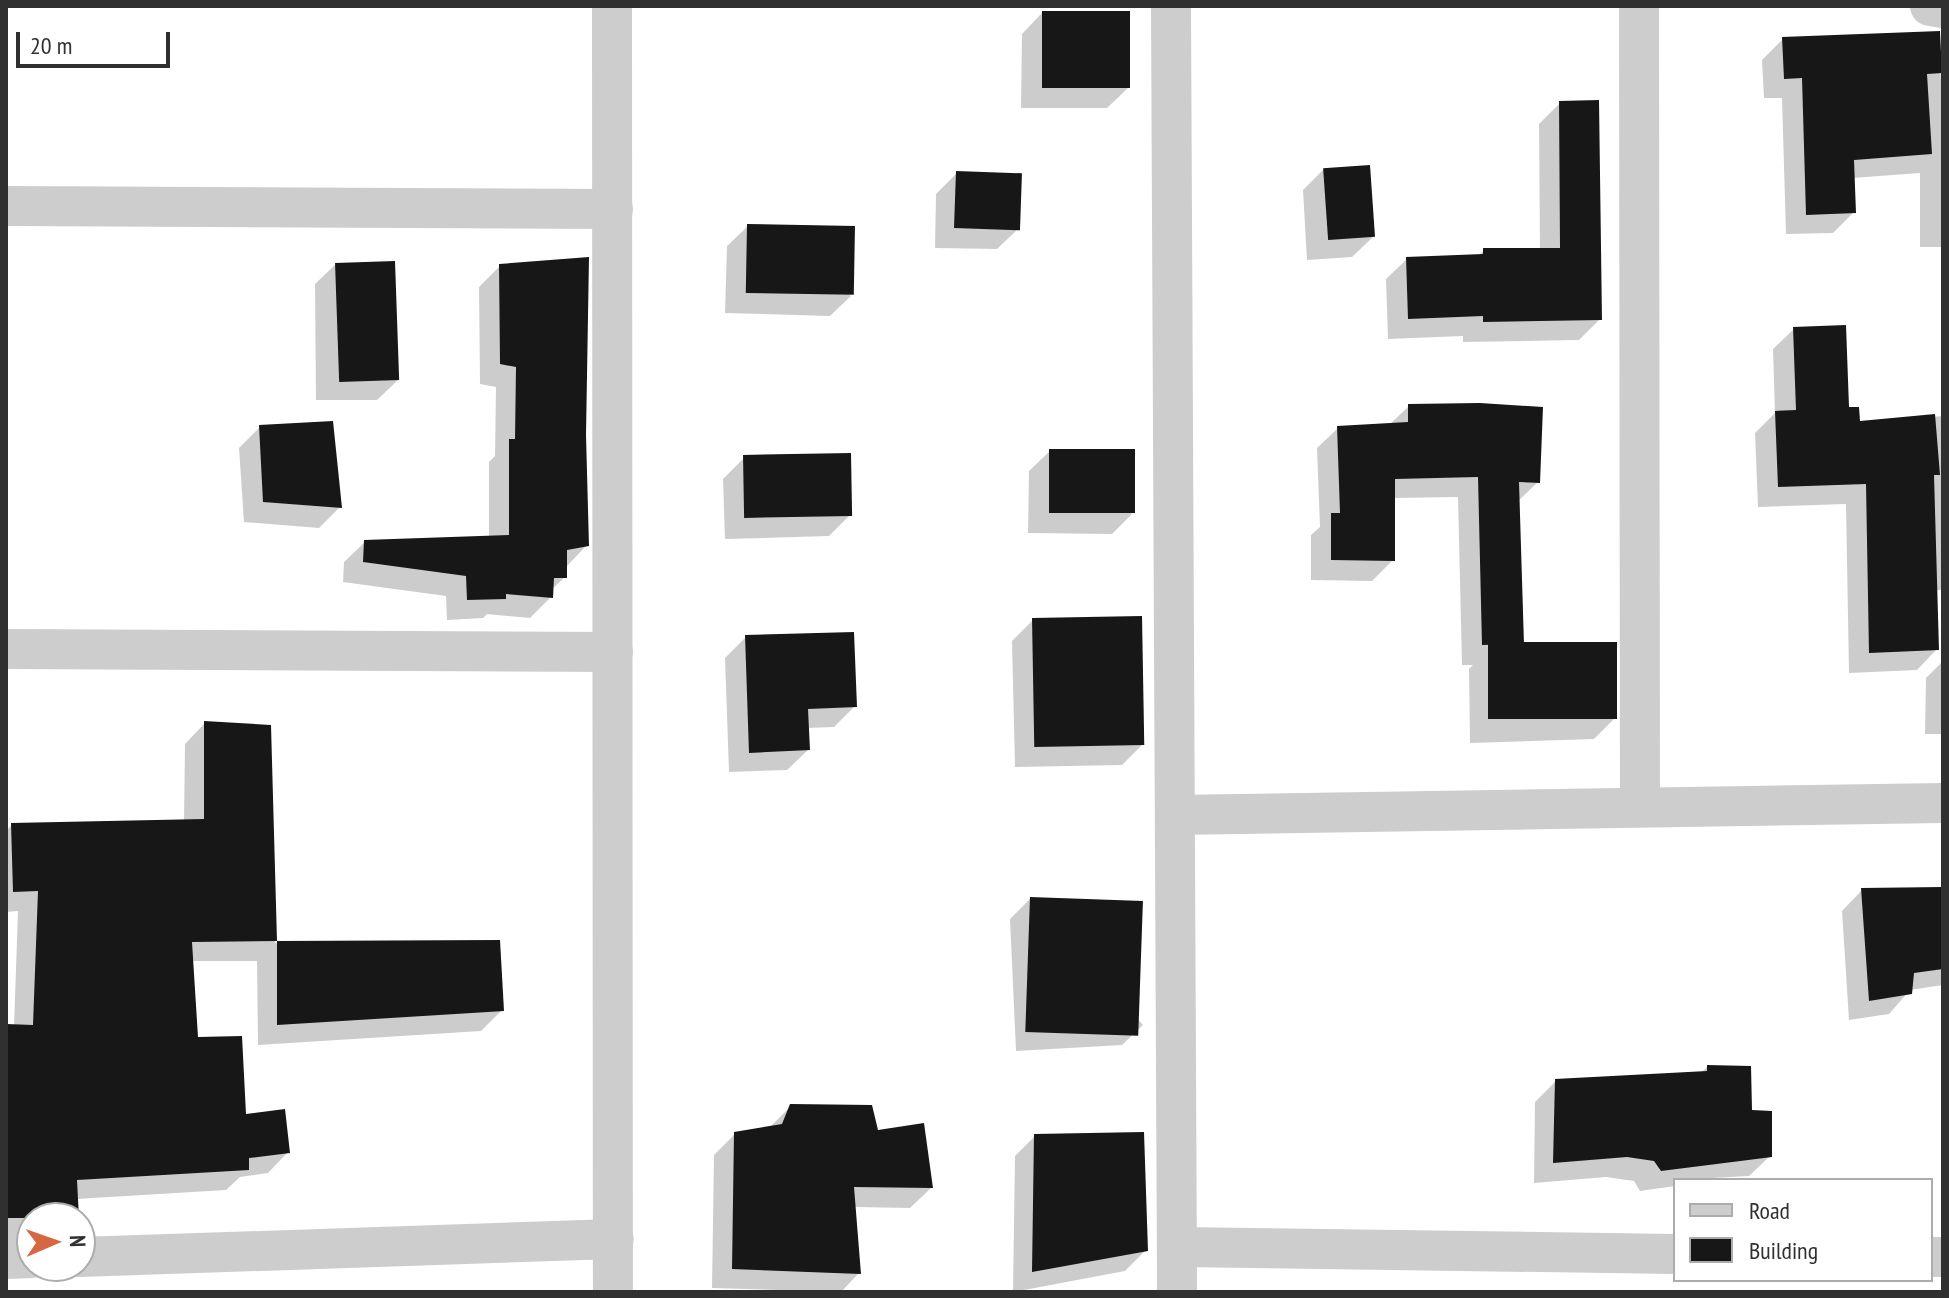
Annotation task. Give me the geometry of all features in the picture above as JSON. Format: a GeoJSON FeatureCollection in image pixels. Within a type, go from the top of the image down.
{"type":"FeatureCollection","features":[{"type":"Feature","properties":{"kind":"street"},"geometry":{"type":"LineString","coordinates":[[612,6],[613,1292]]}},
{"type":"Feature","properties":{"kind":"street"},"geometry":{"type":"LineString","coordinates":[[1171,6],[1177,1292]]}},
{"type":"Feature","properties":{"kind":"street"},"geometry":{"type":"LineString","coordinates":[[1639,6],[1640,805]]}},
{"type":"Feature","properties":{"kind":"street"},"geometry":{"type":"LineString","coordinates":[[1930,6],[1943,8]]}},
{"type":"Feature","properties":{"kind":"street"},"geometry":{"type":"LineString","coordinates":[[6,206],[613,209]]}},
{"type":"Feature","properties":{"kind":"street"},"geometry":{"type":"LineString","coordinates":[[6,649],[613,652]]}},
{"type":"Feature","properties":{"kind":"street"},"geometry":{"type":"LineString","coordinates":[[1175,815],[1640,805],[1943,803]]}},
{"type":"Feature","properties":{"kind":"street"},"geometry":{"type":"LineString","coordinates":[[96,1256],[614,1239]]}},
{"type":"Feature","properties":{"kind":"street"},"geometry":{"type":"LineString","coordinates":[[1177,1247],[1673,1254]]}},
{"type":"Feature","properties":{"kind":"building"},"geometry":{"type":"Polygon","coordinates":[[[1042,11],[1130,11],[1130,88],[1042,88],[1042,11]]]}},
{"type":"Feature","properties":{"kind":"building"},"geometry":{"type":"Polygon","coordinates":[[[1940,31],[1942,73],[1927,74],[1932,154],[1854,160],[1856,213],[1806,215],[1802,78],[1784,79],[1782,37],[1940,31]]]}},
{"type":"Feature","properties":{"kind":"building"},"geometry":{"type":"Polygon","coordinates":[[[1599,100],[1602,320],[1483,322],[1483,316],[1408,319],[1406,257],[1483,254],[1483,248],[1560,248],[1559,101],[1599,100]]]}},
{"type":"Feature","properties":{"kind":"building"},"geometry":{"type":"Polygon","coordinates":[[[1370,165],[1375,237],[1328,240],[1323,168],[1370,165]]]}},
{"type":"Feature","properties":{"kind":"building"},"geometry":{"type":"Polygon","coordinates":[[[956,171],[1022,173],[1020,230],[954,228],[956,171]]]}},
{"type":"Feature","properties":{"kind":"building"},"geometry":{"type":"Polygon","coordinates":[[[747,224],[855,226],[854,295],[746,293],[747,224]]]}},
{"type":"Feature","properties":{"kind":"building"},"geometry":{"type":"Polygon","coordinates":[[[589,257],[586,435],[589,546],[567,550],[567,578],[554,578],[553,598],[506,594],[506,599],[467,600],[466,576],[363,562],[364,540],[509,535],[509,439],[515,439],[516,367],[500,364],[499,264],[589,257]]]}},
{"type":"Feature","properties":{"kind":"building"},"geometry":{"type":"Polygon","coordinates":[[[395,261],[399,380],[339,382],[335,263],[395,261]]]}},
{"type":"Feature","properties":{"kind":"building"},"geometry":{"type":"Polygon","coordinates":[[[1846,325],[1849,407],[1859,407],[1860,421],[1935,414],[1940,475],[1934,475],[1939,650],[1869,653],[1866,484],[1778,487],[1775,411],[1796,410],[1793,327],[1846,325]]]}},
{"type":"Feature","properties":{"kind":"building"},"geometry":{"type":"Polygon","coordinates":[[[1480,403],[1543,407],[1540,483],[1519,482],[1524,644],[1482,645],[1478,477],[1395,479],[1395,561],[1331,560],[1331,513],[1340,513],[1337,426],[1408,422],[1408,404],[1480,403]]]}},
{"type":"Feature","properties":{"kind":"building"},"geometry":{"type":"Polygon","coordinates":[[[333,421],[342,508],[263,502],[259,425],[333,421]]]}},
{"type":"Feature","properties":{"kind":"building"},"geometry":{"type":"Polygon","coordinates":[[[1049,449],[1135,449],[1135,513],[1049,513],[1049,449]]]}},
{"type":"Feature","properties":{"kind":"building"},"geometry":{"type":"Polygon","coordinates":[[[851,453],[852,516],[744,518],[743,455],[851,453]]]}},
{"type":"Feature","properties":{"kind":"building"},"geometry":{"type":"Polygon","coordinates":[[[1142,616],[1144,745],[1034,747],[1032,618],[1142,616]]]}},
{"type":"Feature","properties":{"kind":"building"},"geometry":{"type":"Polygon","coordinates":[[[854,632],[857,707],[808,709],[810,750],[749,753],[745,635],[854,632]]]}},
{"type":"Feature","properties":{"kind":"building"},"geometry":{"type":"Polygon","coordinates":[[[1488,642],[1617,642],[1617,719],[1488,719],[1488,642]]]}},
{"type":"Feature","properties":{"kind":"building"},"geometry":{"type":"Polygon","coordinates":[[[204,721],[271,725],[277,941],[192,942],[198,1037],[242,1036],[246,1114],[285,1109],[290,1153],[249,1158],[249,1170],[77,1180],[78,1202],[16,1202],[16,1218],[6,1218],[6,1024],[33,1025],[38,891],[13,892],[11,823],[204,819],[204,721]]]}},
{"type":"Feature","properties":{"kind":"building"},"geometry":{"type":"Polygon","coordinates":[[[1943,887],[1943,969],[1914,973],[1912,994],[1869,1001],[1861,888],[1943,887]]]}},
{"type":"Feature","properties":{"kind":"building"},"geometry":{"type":"Polygon","coordinates":[[[1030,897],[1143,901],[1138,1036],[1025,1032],[1030,897]]]}},
{"type":"Feature","properties":{"kind":"building"},"geometry":{"type":"Polygon","coordinates":[[[500,940],[504,1011],[277,1025],[277,941],[500,940]]]}},
{"type":"Feature","properties":{"kind":"building"},"geometry":{"type":"Polygon","coordinates":[[[1707,1065],[1751,1066],[1752,1110],[1772,1111],[1772,1157],[1661,1171],[1654,1161],[1627,1157],[1553,1163],[1555,1079],[1707,1071],[1707,1065]]]}},
{"type":"Feature","properties":{"kind":"building"},"geometry":{"type":"Polygon","coordinates":[[[790,1104],[872,1105],[878,1130],[924,1123],[933,1188],[854,1187],[861,1274],[732,1269],[734,1132],[782,1124],[790,1104]]]}},
{"type":"Feature","properties":{"kind":"building"},"geometry":{"type":"Polygon","coordinates":[[[1144,1132],[1148,1251],[1032,1272],[1034,1134],[1144,1132]]]}}]}
